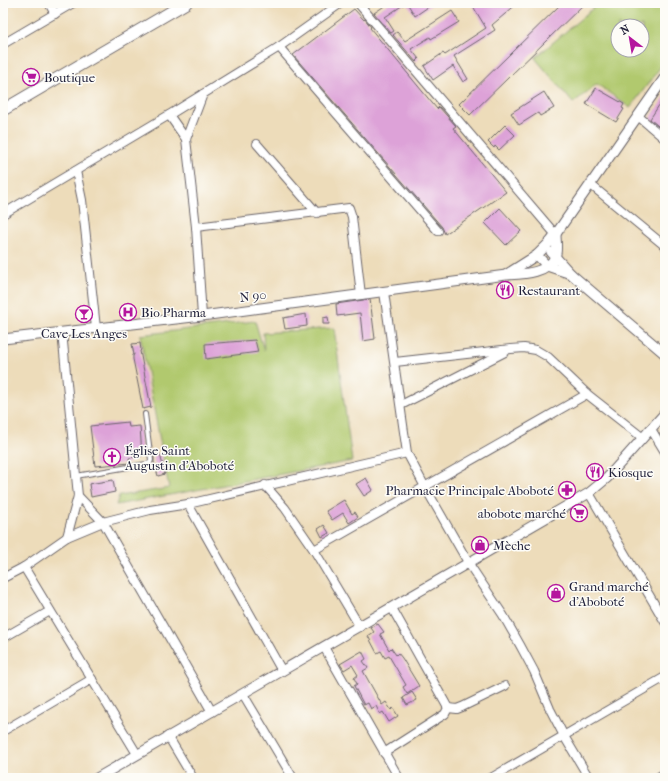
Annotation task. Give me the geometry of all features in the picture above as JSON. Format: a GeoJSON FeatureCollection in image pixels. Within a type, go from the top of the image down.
{"type":"FeatureCollection","features":[{"type":"Feature","properties":{"kind":"main road"},"geometry":{"type":"LineString","coordinates":[[3,110],[186,3]]}},
{"type":"Feature","properties":{"kind":"street"},"geometry":{"type":"LineString","coordinates":[[49,3],[56,14]]}},
{"type":"Feature","properties":{"kind":"street"},"geometry":{"type":"LineString","coordinates":[[3,44],[73,3]]}},
{"type":"Feature","properties":{"kind":"street"},"geometry":{"type":"LineString","coordinates":[[3,214],[203,94],[279,46],[341,3]]}},
{"type":"Feature","properties":{"kind":"street"},"geometry":{"type":"LineString","coordinates":[[358,3],[556,235],[555,257]]}},
{"type":"Feature","properties":{"kind":"street"},"geometry":{"type":"LineString","coordinates":[[279,46],[438,231]]}},
{"type":"Feature","properties":{"kind":"street","name":"N 90"},"geometry":{"type":"LineString","coordinates":[[506,275],[537,255],[556,235],[665,77]]}},
{"type":"Feature","properties":{"kind":"street"},"geometry":{"type":"LineString","coordinates":[[202,316],[196,227],[186,139],[203,94]]}},
{"type":"Feature","properties":{"kind":"street"},"geometry":{"type":"LineString","coordinates":[[169,115],[186,139]]}},
{"type":"Feature","properties":{"kind":"street"},"geometry":{"type":"LineString","coordinates":[[638,116],[665,139]]}},
{"type":"Feature","properties":{"kind":"street"},"geometry":{"type":"LineString","coordinates":[[257,144],[317,212]]}},
{"type":"Feature","properties":{"kind":"street"},"geometry":{"type":"LineString","coordinates":[[76,171],[82,200],[96,328]]}},
{"type":"Feature","properties":{"kind":"street"},"geometry":{"type":"LineString","coordinates":[[591,185],[665,246]]}},
{"type":"Feature","properties":{"kind":"street"},"geometry":{"type":"LineString","coordinates":[[196,227],[349,208],[352,217],[361,295]]}},
{"type":"Feature","properties":{"kind":"street"},"geometry":{"type":"LineString","coordinates":[[545,248],[550,251],[571,274],[665,354]]}},
{"type":"Feature","properties":{"kind":"street"},"geometry":{"type":"LineString","coordinates":[[537,255],[546,266],[571,274]]}},
{"type":"Feature","properties":{"kind":"street","name":"N 90"},"geometry":{"type":"LineString","coordinates":[[3,339],[202,316],[506,275],[531,273],[546,266],[555,257]]}},
{"type":"Feature","properties":{"kind":"street"},"geometry":{"type":"LineString","coordinates":[[384,292],[407,453],[469,564],[503,615],[520,644],[534,671],[550,709],[589,778]]}},
{"type":"Feature","properties":{"kind":"street"},"geometry":{"type":"LineString","coordinates":[[62,332],[78,496],[67,537]]}},
{"type":"Feature","properties":{"kind":"street"},"geometry":{"type":"LineString","coordinates":[[395,362],[511,349],[524,348],[536,350],[548,357],[587,394],[643,438]]}},
{"type":"Feature","properties":{"kind":"street"},"geometry":{"type":"LineString","coordinates":[[401,405],[511,349]]}},
{"type":"Feature","properties":{"kind":"street"},"geometry":{"type":"LineString","coordinates":[[314,550],[587,394]]}},
{"type":"Feature","properties":{"kind":"street"},"geometry":{"type":"LineString","coordinates":[[97,778],[469,564],[589,493],[607,478],[665,413]]}},
{"type":"Feature","properties":{"kind":"street"},"geometry":{"type":"LineString","coordinates":[[651,429],[665,452]]}},
{"type":"Feature","properties":{"kind":"street"},"geometry":{"type":"LineString","coordinates":[[3,578],[24,566],[67,537],[103,522],[150,510],[188,504],[407,453]]}},
{"type":"Feature","properties":{"kind":"street"},"geometry":{"type":"LineString","coordinates":[[265,485],[285,508],[314,550],[360,626]]}},
{"type":"Feature","properties":{"kind":"street"},"geometry":{"type":"LineString","coordinates":[[589,493],[665,622]]}},
{"type":"Feature","properties":{"kind":"street"},"geometry":{"type":"LineString","coordinates":[[78,496],[103,522],[212,712]]}},
{"type":"Feature","properties":{"kind":"street"},"geometry":{"type":"LineString","coordinates":[[188,504],[282,671]]}},
{"type":"Feature","properties":{"kind":"street"},"geometry":{"type":"LineString","coordinates":[[24,566],[137,754]]}},
{"type":"Feature","properties":{"kind":"street"},"geometry":{"type":"LineString","coordinates":[[392,608],[448,708]]}},
{"type":"Feature","properties":{"kind":"street"},"geometry":{"type":"LineString","coordinates":[[3,638],[50,611]]}},
{"type":"Feature","properties":{"kind":"street"},"geometry":{"type":"LineString","coordinates":[[324,647],[399,778]]}},
{"type":"Feature","properties":{"kind":"street"},"geometry":{"type":"LineString","coordinates":[[491,778],[665,677]]}},
{"type":"Feature","properties":{"kind":"street"},"geometry":{"type":"LineString","coordinates":[[3,731],[92,679]]}},
{"type":"Feature","properties":{"kind":"street"},"geometry":{"type":"LineString","coordinates":[[448,708],[457,709],[505,686]]}},
{"type":"Feature","properties":{"kind":"street"},"geometry":{"type":"LineString","coordinates":[[243,694],[292,778]]}},
{"type":"Feature","properties":{"kind":"street"},"geometry":{"type":"LineString","coordinates":[[384,753],[445,714],[448,708]]}},
{"type":"Feature","properties":{"kind":"street"},"geometry":{"type":"LineString","coordinates":[[168,736],[193,778]]}},
{"type":"Feature","properties":{"kind":"street"},"geometry":{"type":"LineString","coordinates":[[657,778],[665,773]]}},
{"type":"Feature","properties":{"kind":"lane"},"geometry":{"type":"LineString","coordinates":[[76,476],[146,464],[150,462],[151,460],[145,414]]}},
{"type":"Feature","properties":{"kind":"green space"},"geometry":{"type":"Polygon","coordinates":[[[599,3],[665,3],[665,61],[630,108],[597,84],[573,103],[535,58],[599,3]]]}},
{"type":"Feature","properties":{"kind":"green space"},"geometry":{"type":"Polygon","coordinates":[[[255,321],[264,351],[263,333],[334,328],[352,461],[116,505],[119,496],[169,488],[140,335],[255,321]]]}},
{"type":"Feature","properties":{"kind":"building"},"geometry":{"type":"Polygon","coordinates":[[[389,3],[406,3],[385,17],[394,31],[391,33],[374,13],[389,3]]]}},
{"type":"Feature","properties":{"kind":"building"},"geometry":{"type":"Polygon","coordinates":[[[407,3],[434,3],[415,16],[407,3]]]}},
{"type":"Feature","properties":{"kind":"building"},"geometry":{"type":"Polygon","coordinates":[[[471,3],[518,3],[492,25],[495,30],[454,56],[468,79],[463,82],[453,66],[433,80],[424,66],[443,53],[445,55],[486,28],[471,3]]]}},
{"type":"Feature","properties":{"kind":"building"},"geometry":{"type":"Polygon","coordinates":[[[562,3],[585,3],[470,115],[459,104],[562,3]]]}},
{"type":"Feature","properties":{"kind":"building"},"geometry":{"type":"Polygon","coordinates":[[[354,9],[364,20],[365,19],[371,27],[370,28],[437,109],[439,107],[456,126],[453,128],[506,192],[445,234],[442,227],[293,55],[354,9]]]}},
{"type":"Feature","properties":{"kind":"building"},"geometry":{"type":"Polygon","coordinates":[[[452,11],[459,22],[411,49],[419,59],[416,62],[393,35],[397,32],[405,41],[452,11]]]}},
{"type":"Feature","properties":{"kind":"building"},"geometry":{"type":"Polygon","coordinates":[[[596,88],[624,104],[622,108],[624,109],[616,122],[586,104],[596,88]]]}},
{"type":"Feature","properties":{"kind":"building"},"geometry":{"type":"Polygon","coordinates":[[[544,92],[554,108],[540,116],[538,113],[519,125],[511,113],[544,92]]]}},
{"type":"Feature","properties":{"kind":"building"},"geometry":{"type":"Polygon","coordinates":[[[665,96],[665,132],[650,119],[665,96]]]}},
{"type":"Feature","properties":{"kind":"building"},"geometry":{"type":"Polygon","coordinates":[[[505,125],[515,135],[499,150],[495,146],[494,148],[488,142],[505,125]]]}},
{"type":"Feature","properties":{"kind":"building"},"geometry":{"type":"Polygon","coordinates":[[[500,208],[521,231],[506,245],[485,223],[500,208]]]}},
{"type":"Feature","properties":{"kind":"building"},"geometry":{"type":"Polygon","coordinates":[[[370,299],[375,339],[363,341],[360,313],[337,316],[336,304],[370,299]]]}},
{"type":"Feature","properties":{"kind":"building"},"geometry":{"type":"Polygon","coordinates":[[[306,314],[307,326],[285,329],[283,318],[306,314]]]}},
{"type":"Feature","properties":{"kind":"building"},"geometry":{"type":"Polygon","coordinates":[[[328,317],[329,324],[323,324],[323,318],[328,317]]]}},
{"type":"Feature","properties":{"kind":"building"},"geometry":{"type":"Polygon","coordinates":[[[255,340],[258,352],[206,359],[205,344],[255,340]]]}},
{"type":"Feature","properties":{"kind":"building"},"geometry":{"type":"Polygon","coordinates":[[[140,343],[140,351],[151,407],[143,409],[133,359],[134,355],[132,344],[140,343]]]}},
{"type":"Feature","properties":{"kind":"building"},"geometry":{"type":"Polygon","coordinates":[[[128,422],[129,427],[140,426],[142,456],[129,458],[130,463],[95,466],[90,426],[128,422]]]}},
{"type":"Feature","properties":{"kind":"building"},"geometry":{"type":"Polygon","coordinates":[[[160,454],[165,474],[158,476],[154,462],[154,455],[160,454]]]}},
{"type":"Feature","properties":{"kind":"building"},"geometry":{"type":"Polygon","coordinates":[[[366,478],[373,490],[364,496],[356,484],[366,478]]]}},
{"type":"Feature","properties":{"kind":"building"},"geometry":{"type":"Polygon","coordinates":[[[113,480],[115,492],[91,497],[89,484],[113,480]]]}},
{"type":"Feature","properties":{"kind":"building"},"geometry":{"type":"Polygon","coordinates":[[[344,500],[352,514],[355,512],[358,517],[349,523],[343,513],[332,520],[326,511],[344,500]]]}},
{"type":"Feature","properties":{"kind":"building"},"geometry":{"type":"Polygon","coordinates":[[[324,525],[329,533],[322,537],[318,529],[324,525]]]}},
{"type":"Feature","properties":{"kind":"building"},"geometry":{"type":"Polygon","coordinates":[[[378,624],[384,632],[380,634],[389,650],[391,648],[396,655],[398,653],[419,686],[407,694],[403,687],[406,685],[389,656],[385,658],[381,651],[377,653],[368,636],[374,632],[371,628],[378,624]]]}},
{"type":"Feature","properties":{"kind":"building"},"geometry":{"type":"Polygon","coordinates":[[[362,651],[366,659],[363,661],[368,668],[363,671],[382,705],[386,702],[391,710],[393,708],[398,716],[389,722],[383,712],[380,714],[376,706],[371,709],[368,703],[364,705],[354,686],[357,684],[354,678],[358,675],[352,665],[344,670],[340,664],[362,651]]]}},
{"type":"Feature","properties":{"kind":"building"},"geometry":{"type":"Polygon","coordinates":[[[412,692],[417,700],[407,705],[403,698],[412,692]]]}},
{"type":"Feature","properties":{"kind":"place","name":"Boutique"},"geometry":{"type":"Point","coordinates":[31,77]}},
{"type":"Feature","properties":{"kind":"place","name":"Restaurant"},"geometry":{"type":"Point","coordinates":[505,290]}},
{"type":"Feature","properties":{"kind":"place","name":"Bio Pharma"},"geometry":{"type":"Point","coordinates":[128,312]}},
{"type":"Feature","properties":{"kind":"place","name":"Cave Les Anges"},"geometry":{"type":"Point","coordinates":[84,314]}},
{"type":"Feature","properties":{"kind":"place","name":"Église Saint Augustin d’Aboboté"},"geometry":{"type":"Point","coordinates":[112,457]}},
{"type":"Feature","properties":{"kind":"place","name":"Kiosque"},"geometry":{"type":"Point","coordinates":[595,472]}},
{"type":"Feature","properties":{"kind":"place","name":"Pharmacie Principale Aboboté"},"geometry":{"type":"Point","coordinates":[567,490]}},
{"type":"Feature","properties":{"kind":"place","name":"abobote marché"},"geometry":{"type":"Point","coordinates":[579,513]}},
{"type":"Feature","properties":{"kind":"place","name":"Mèche"},"geometry":{"type":"Point","coordinates":[480,545]}},
{"type":"Feature","properties":{"kind":"place","name":"Grand marché d’Aboboté"},"geometry":{"type":"Point","coordinates":[556,593]}}]}
